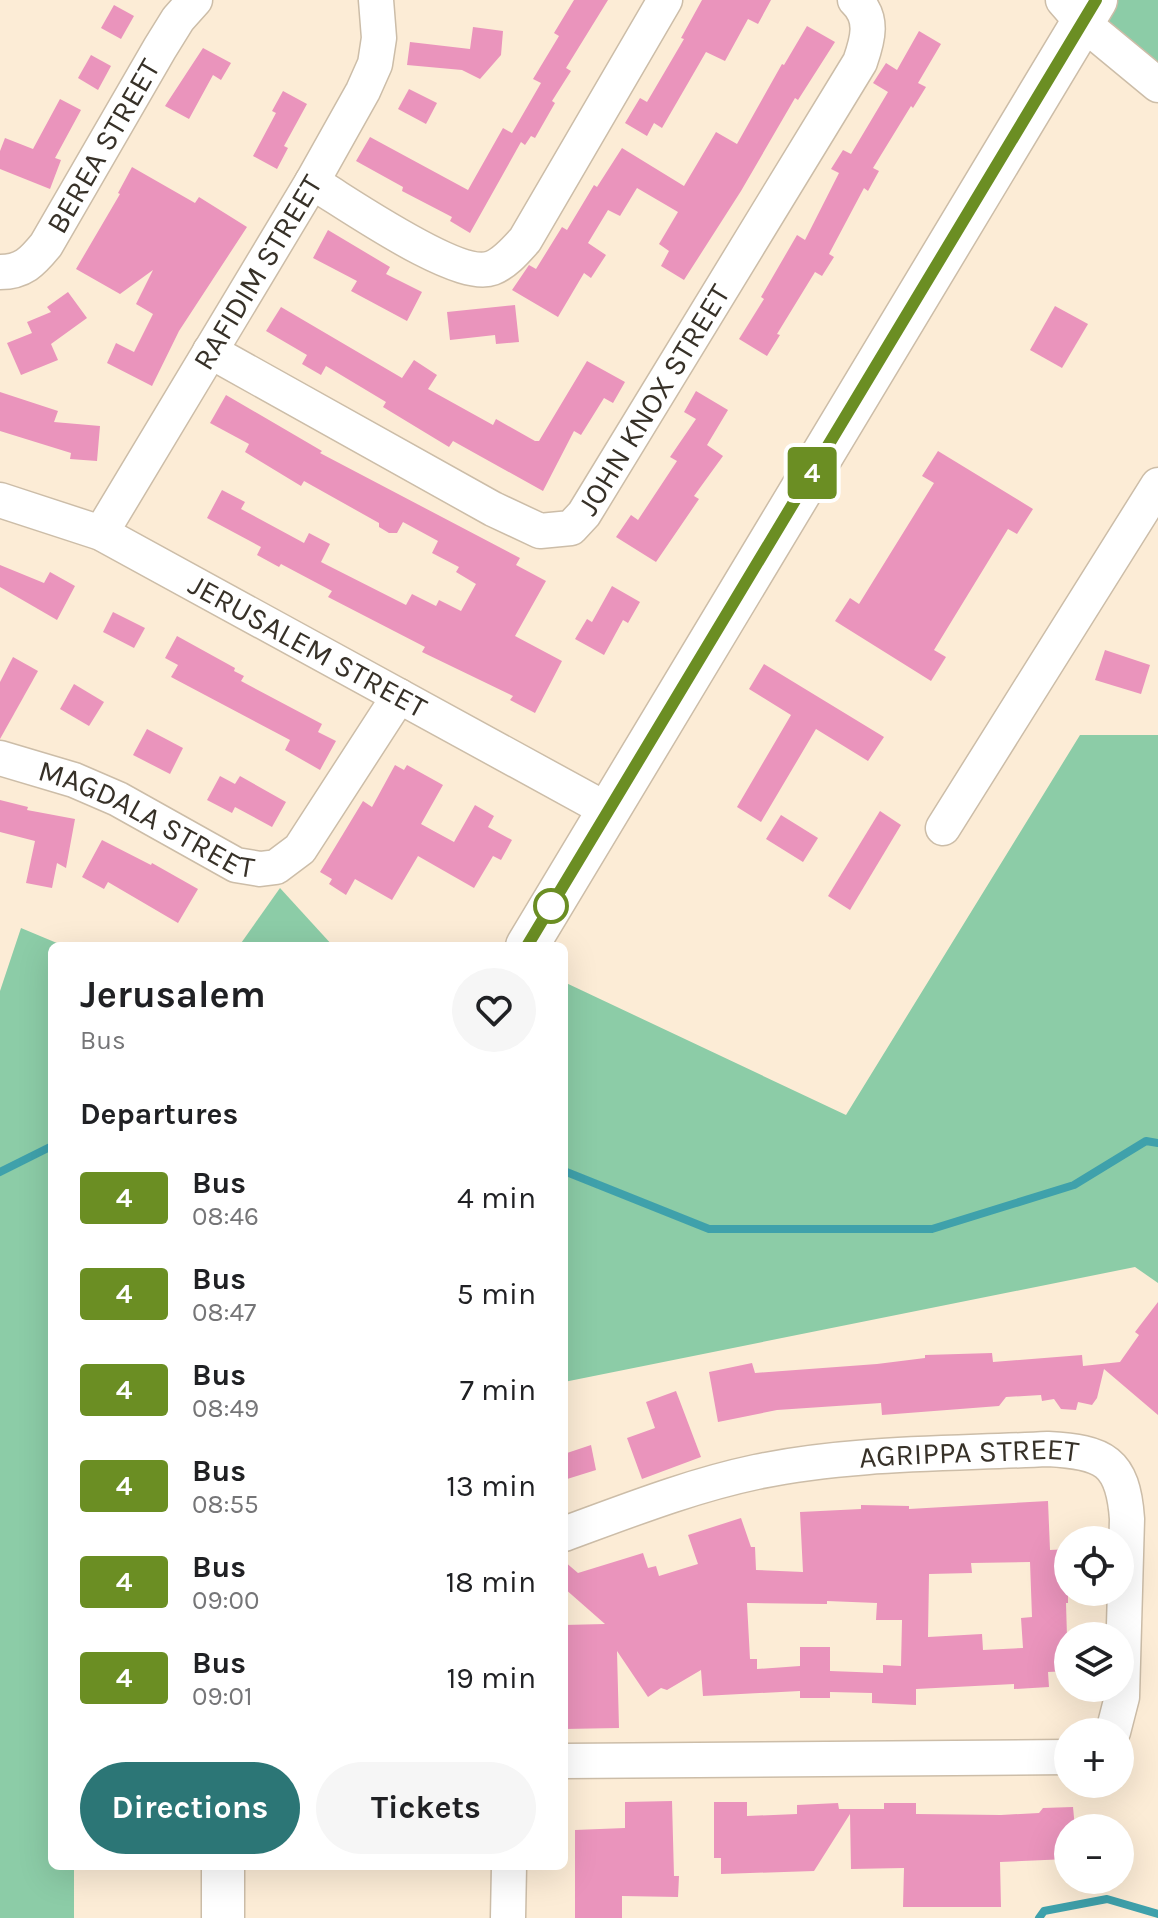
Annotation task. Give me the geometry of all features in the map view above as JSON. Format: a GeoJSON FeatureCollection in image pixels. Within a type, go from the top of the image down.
{"type":"FeatureCollection","features":[{"type":"Feature","properties":{"kind":"main road"},"geometry":{"type":"LineString","coordinates":[[529,942],[1081,8]]}},
{"type":"Feature","properties":{"kind":"main road"},"geometry":{"type":"LineString","coordinates":[[223,1870],[223,1918]]}},
{"type":"Feature","properties":{"kind":"street","name":"BEREA STREET"},"geometry":{"type":"LineString","coordinates":[[0,272],[19,271],[32,263],[46,245],[160,48],[178,19],[195,0]]}},
{"type":"Feature","properties":{"kind":"street","name":"RAFIDIM STREET"},"geometry":{"type":"LineString","coordinates":[[101,533],[312,182],[375,64],[379,38],[376,0]]}},
{"type":"Feature","properties":{"kind":"street"},"geometry":{"type":"LineString","coordinates":[[312,182],[442,260],[471,270],[492,268],[525,240],[665,0]]}},
{"type":"Feature","properties":{"kind":"street","name":"JOHN KNOX STREET"},"geometry":{"type":"LineString","coordinates":[[210,351],[493,509],[540,531],[571,528],[584,514],[860,62],[869,24],[862,7],[855,0]]}},
{"type":"Feature","properties":{"kind":"street"},"geometry":{"type":"LineString","coordinates":[[1081,8],[1158,85]]}},
{"type":"Feature","properties":{"kind":"street"},"geometry":{"type":"LineString","coordinates":[[943,828],[1158,485]]}},
{"type":"Feature","properties":{"kind":"street","name":"JERUSALEM STREET"},"geometry":{"type":"LineString","coordinates":[[0,500],[101,533],[609,811]]}},
{"type":"Feature","properties":{"kind":"street","name":"MAGDALA STREET"},"geometry":{"type":"LineString","coordinates":[[0,758],[74,780],[118,799],[236,865],[260,869],[276,867],[300,849],[399,696]]}},
{"type":"Feature","properties":{"kind":"street","name":"AGRIPPA STREET"},"geometry":{"type":"LineString","coordinates":[[568,1533],[714,1482],[809,1464],[1048,1449],[1072,1450],[1101,1458],[1118,1474],[1125,1491],[1127,1519],[1122,1697],[1117,1718]]}},
{"type":"Feature","properties":{"kind":"street"},"geometry":{"type":"LineString","coordinates":[[568,1761],[1054,1757]]}},
{"type":"Feature","properties":{"kind":"street"},"geometry":{"type":"LineString","coordinates":[[508,1918],[509,1870]]}},
{"type":"Feature","properties":{"kind":"green space"},"geometry":{"type":"Polygon","coordinates":[[[1096,0],[1158,0],[1158,85],[1083,23],[1096,0]]]}},
{"type":"Feature","properties":{"kind":"green space"},"geometry":{"type":"Polygon","coordinates":[[[1080,735],[1158,735],[1158,1283],[1135,1267],[568,1381],[568,984],[846,1115],[1080,735]]]}},
{"type":"Feature","properties":{"kind":"green space"},"geometry":{"type":"Polygon","coordinates":[[[280,888],[329,942],[242,942],[280,888]]]}},
{"type":"Feature","properties":{"kind":"green space"},"geometry":{"type":"Polygon","coordinates":[[[21,928],[54,942],[48,942],[48,1870],[74,1870],[74,1918],[0,1918],[0,991],[21,928]]]}},
{"type":"Feature","properties":{"kind":"building"},"geometry":{"type":"Polygon","coordinates":[[[574,0],[608,0],[566,68],[571,71],[552,101],[555,103],[535,138],[531,136],[525,145],[521,142],[470,233],[450,221],[452,217],[402,191],[403,187],[356,161],[370,137],[468,190],[503,128],[512,133],[541,83],[533,79],[559,36],[554,33],[574,0]]]}},
{"type":"Feature","properties":{"kind":"building"},"geometry":{"type":"Polygon","coordinates":[[[702,0],[771,0],[758,24],[748,19],[725,61],[706,52],[662,128],[654,123],[647,136],[625,123],[640,98],[647,102],[684,39],[681,38],[702,0]]]}},
{"type":"Feature","properties":{"kind":"building"},"geometry":{"type":"Polygon","coordinates":[[[114,5],[134,16],[121,39],[101,28],[114,5]]]}},
{"type":"Feature","properties":{"kind":"building"},"geometry":{"type":"Polygon","coordinates":[[[807,26],[835,42],[798,100],[795,98],[684,280],[661,266],[669,251],[659,244],[678,212],[637,188],[620,216],[608,210],[588,243],[606,255],[591,278],[584,273],[558,317],[512,290],[529,265],[536,269],[562,227],[567,230],[594,185],[597,187],[622,148],[684,186],[716,132],[737,144],[807,26]]]}},
{"type":"Feature","properties":{"kind":"building"},"geometry":{"type":"Polygon","coordinates":[[[473,27],[503,31],[501,55],[480,79],[462,70],[407,65],[410,42],[470,49],[473,27]]]}},
{"type":"Feature","properties":{"kind":"building"},"geometry":{"type":"Polygon","coordinates":[[[919,31],[941,44],[918,83],[926,87],[873,168],[879,171],[868,191],[864,188],[829,254],[834,257],[822,276],[815,272],[767,356],[739,339],[797,235],[805,240],[839,173],[831,169],[843,150],[851,154],[888,92],[873,83],[886,63],[897,70],[919,31]]]}},
{"type":"Feature","properties":{"kind":"building"},"geometry":{"type":"Polygon","coordinates":[[[203,48],[231,63],[221,80],[213,75],[189,119],[165,106],[203,48]]]}},
{"type":"Feature","properties":{"kind":"building"},"geometry":{"type":"Polygon","coordinates":[[[91,55],[111,66],[98,90],[78,78],[91,55]]]}},
{"type":"Feature","properties":{"kind":"building"},"geometry":{"type":"Polygon","coordinates":[[[409,89],[437,103],[426,124],[398,109],[409,89]]]}},
{"type":"Feature","properties":{"kind":"building"},"geometry":{"type":"Polygon","coordinates":[[[283,91],[307,104],[284,146],[288,148],[277,169],[253,156],[276,113],[272,111],[283,91]]]}},
{"type":"Feature","properties":{"kind":"building"},"geometry":{"type":"Polygon","coordinates":[[[60,99],[81,110],[55,158],[61,160],[50,189],[0,169],[0,151],[5,138],[33,149],[60,99]]]}},
{"type":"Feature","properties":{"kind":"building"},"geometry":{"type":"Polygon","coordinates":[[[132,167],[195,203],[199,197],[247,227],[179,331],[152,386],[107,363],[116,343],[134,352],[153,314],[136,304],[153,270],[120,294],[76,269],[120,194],[132,167]]]}},
{"type":"Feature","properties":{"kind":"building"},"geometry":{"type":"Polygon","coordinates":[[[328,230],[390,267],[386,274],[422,292],[407,321],[351,291],[357,281],[313,258],[328,230]]]}},
{"type":"Feature","properties":{"kind":"building"},"geometry":{"type":"Polygon","coordinates":[[[68,292],[87,318],[51,344],[58,360],[21,375],[7,343],[32,333],[27,322],[51,312],[47,307],[68,292]]]}},
{"type":"Feature","properties":{"kind":"building"},"geometry":{"type":"Polygon","coordinates":[[[515,305],[519,342],[496,344],[495,335],[450,340],[447,312],[515,305]]]}},
{"type":"Feature","properties":{"kind":"building"},"geometry":{"type":"Polygon","coordinates":[[[1055,306],[1088,324],[1062,368],[1030,350],[1055,306]]]}},
{"type":"Feature","properties":{"kind":"building"},"geometry":{"type":"Polygon","coordinates":[[[281,307],[402,378],[414,360],[437,375],[428,389],[493,425],[496,419],[535,441],[539,441],[587,361],[625,382],[613,403],[604,398],[581,435],[574,431],[543,491],[453,441],[449,447],[383,407],[386,402],[326,366],[321,375],[302,364],[307,355],[266,331],[281,307]]]}},
{"type":"Feature","properties":{"kind":"building"},"geometry":{"type":"Polygon","coordinates":[[[696,391],[728,410],[707,445],[723,456],[694,496],[699,499],[656,562],[616,537],[631,515],[638,520],[677,461],[670,457],[696,419],[684,412],[696,391]]]}},
{"type":"Feature","properties":{"kind":"building"},"geometry":{"type":"Polygon","coordinates":[[[0,392],[58,411],[54,422],[100,426],[97,461],[70,459],[71,453],[0,431],[0,392]]]}},
{"type":"Feature","properties":{"kind":"building"},"geometry":{"type":"Polygon","coordinates":[[[226,395],[322,451],[320,453],[520,558],[516,565],[546,581],[515,636],[562,661],[535,713],[510,700],[513,696],[422,652],[425,647],[328,597],[332,591],[257,555],[261,547],[207,518],[222,490],[245,502],[241,509],[304,543],[309,533],[330,544],[321,562],[406,605],[412,594],[436,606],[439,600],[461,611],[476,584],[456,572],[459,567],[432,553],[438,541],[403,522],[397,533],[389,533],[379,527],[379,523],[304,481],[301,486],[245,452],[249,444],[210,423],[226,395]]]}},
{"type":"Feature","properties":{"kind":"building"},"geometry":{"type":"Polygon","coordinates":[[[938,451],[1033,509],[1017,534],[1008,529],[934,650],[946,657],[931,681],[835,621],[850,598],[859,604],[934,483],[922,476],[938,451]]]}},
{"type":"Feature","properties":{"kind":"building"},"geometry":{"type":"Polygon","coordinates":[[[0,565],[44,583],[50,572],[75,586],[57,620],[0,587],[0,565]]]}},
{"type":"Feature","properties":{"kind":"building"},"geometry":{"type":"Polygon","coordinates":[[[612,586],[640,602],[628,623],[623,620],[604,655],[575,639],[587,619],[592,622],[612,586]]]}},
{"type":"Feature","properties":{"kind":"building"},"geometry":{"type":"Polygon","coordinates":[[[113,612],[145,628],[134,648],[103,632],[113,612]]]}},
{"type":"Feature","properties":{"kind":"building"},"geometry":{"type":"Polygon","coordinates":[[[177,636],[235,668],[234,671],[244,676],[241,681],[322,724],[318,732],[336,741],[320,770],[285,750],[290,740],[171,677],[178,665],[165,658],[177,636]]]}},
{"type":"Feature","properties":{"kind":"building"},"geometry":{"type":"Polygon","coordinates":[[[1105,650],[1150,665],[1141,694],[1095,680],[1105,650]]]}},
{"type":"Feature","properties":{"kind":"building"},"geometry":{"type":"Polygon","coordinates":[[[13,657],[38,671],[0,739],[0,682],[13,657]]]}},
{"type":"Feature","properties":{"kind":"building"},"geometry":{"type":"Polygon","coordinates":[[[764,664],[884,737],[868,761],[816,729],[761,822],[737,807],[791,715],[749,689],[764,664]]]}},
{"type":"Feature","properties":{"kind":"building"},"geometry":{"type":"Polygon","coordinates":[[[74,684],[104,702],[89,726],[60,709],[74,684]]]}},
{"type":"Feature","properties":{"kind":"building"},"geometry":{"type":"Polygon","coordinates":[[[147,729],[183,748],[170,774],[133,755],[147,729]]]}},
{"type":"Feature","properties":{"kind":"building"},"geometry":{"type":"Polygon","coordinates":[[[395,765],[404,770],[407,765],[443,785],[421,824],[454,842],[475,805],[494,816],[488,827],[512,840],[501,860],[493,856],[474,888],[418,856],[392,900],[355,879],[346,895],[329,884],[332,879],[320,872],[363,801],[372,807],[395,765]]]}},
{"type":"Feature","properties":{"kind":"building"},"geometry":{"type":"Polygon","coordinates":[[[220,776],[235,784],[240,776],[286,802],[272,827],[235,807],[232,813],[207,800],[220,776]]]}},
{"type":"Feature","properties":{"kind":"building"},"geometry":{"type":"Polygon","coordinates":[[[0,800],[28,807],[27,810],[75,819],[66,868],[57,863],[52,888],[26,883],[35,841],[0,832],[0,800]]]}},
{"type":"Feature","properties":{"kind":"building"},"geometry":{"type":"Polygon","coordinates":[[[880,811],[901,825],[850,910],[828,896],[880,811]]]}},
{"type":"Feature","properties":{"kind":"building"},"geometry":{"type":"Polygon","coordinates":[[[781,815],[818,838],[803,862],[766,839],[781,815]]]}},
{"type":"Feature","properties":{"kind":"building"},"geometry":{"type":"Polygon","coordinates":[[[102,840],[198,889],[178,923],[108,882],[104,889],[82,877],[102,840]]]}},
{"type":"Feature","properties":{"kind":"building"},"geometry":{"type":"Polygon","coordinates":[[[1158,1302],[1158,1415],[1104,1369],[1097,1398],[1092,1405],[1078,1402],[1076,1410],[1061,1409],[1054,1399],[1042,1401],[1041,1395],[1006,1397],[999,1406],[882,1415],[881,1403],[777,1410],[718,1422],[709,1372],[752,1363],[755,1373],[877,1364],[925,1358],[925,1355],[992,1353],[993,1362],[1082,1355],[1083,1366],[1120,1362],[1139,1335],[1135,1332],[1158,1302]]]}},
{"type":"Feature","properties":{"kind":"building"},"geometry":{"type":"Polygon","coordinates":[[[676,1391],[701,1457],[642,1479],[627,1438],[655,1428],[646,1402],[676,1391]]]}},
{"type":"Feature","properties":{"kind":"building"},"geometry":{"type":"Polygon","coordinates":[[[591,1445],[596,1470],[568,1479],[568,1453],[591,1445]]]}},
{"type":"Feature","properties":{"kind":"building"},"geometry":{"type":"Polygon","coordinates":[[[1048,1501],[1050,1550],[1054,1550],[1054,1606],[1066,1606],[1067,1622],[1054,1622],[1054,1672],[1048,1672],[1049,1687],[1014,1689],[1014,1684],[916,1689],[916,1705],[872,1703],[872,1693],[830,1692],[830,1698],[800,1698],[800,1691],[703,1696],[701,1670],[648,1697],[617,1651],[619,1728],[568,1729],[568,1625],[605,1624],[568,1592],[568,1564],[578,1573],[643,1553],[648,1568],[656,1566],[659,1576],[698,1564],[688,1535],[741,1518],[751,1547],[755,1547],[756,1570],[803,1572],[800,1512],[861,1509],[861,1505],[909,1506],[909,1509],[1048,1501]],[[1030,1562],[971,1563],[972,1573],[929,1574],[928,1637],[982,1634],[983,1650],[1023,1648],[1021,1618],[1032,1617],[1030,1562]],[[747,1603],[750,1659],[757,1659],[757,1669],[800,1666],[800,1647],[830,1647],[830,1671],[883,1673],[883,1665],[901,1666],[902,1620],[876,1620],[877,1603],[747,1603]]]}},
{"type":"Feature","properties":{"kind":"building"},"geometry":{"type":"Polygon","coordinates":[[[672,1801],[674,1876],[679,1876],[678,1897],[622,1896],[622,1918],[575,1918],[575,1830],[625,1828],[625,1802],[672,1801]]]}},
{"type":"Feature","properties":{"kind":"building"},"geometry":{"type":"Polygon","coordinates":[[[714,1802],[747,1802],[747,1816],[797,1814],[797,1805],[838,1803],[839,1809],[884,1809],[884,1803],[916,1803],[916,1814],[1001,1815],[1073,1807],[1074,1814],[1054,1814],[1054,1860],[1000,1862],[1001,1907],[903,1907],[904,1868],[851,1869],[850,1814],[814,1871],[721,1874],[721,1858],[714,1858],[714,1802]]]}},
{"type":"Feature","properties":{"kind":"waterway"},"geometry":{"type":"LineString","coordinates":[[568,1173],[709,1229],[932,1229],[1074,1185],[1146,1141],[1158,1143]]}},
{"type":"Feature","properties":{"kind":"waterway"},"geometry":{"type":"LineString","coordinates":[[0,1172],[48,1148]]}},
{"type":"Feature","properties":{"kind":"waterway"},"geometry":{"type":"LineString","coordinates":[[1039,1918],[1044,1911],[1107,1899],[1158,1914]]}},
{"type":"Feature","properties":{"kind":"bus line","name":"4"},"geometry":{"type":"LineString","coordinates":[[529,942],[1096,0]]}}]}
